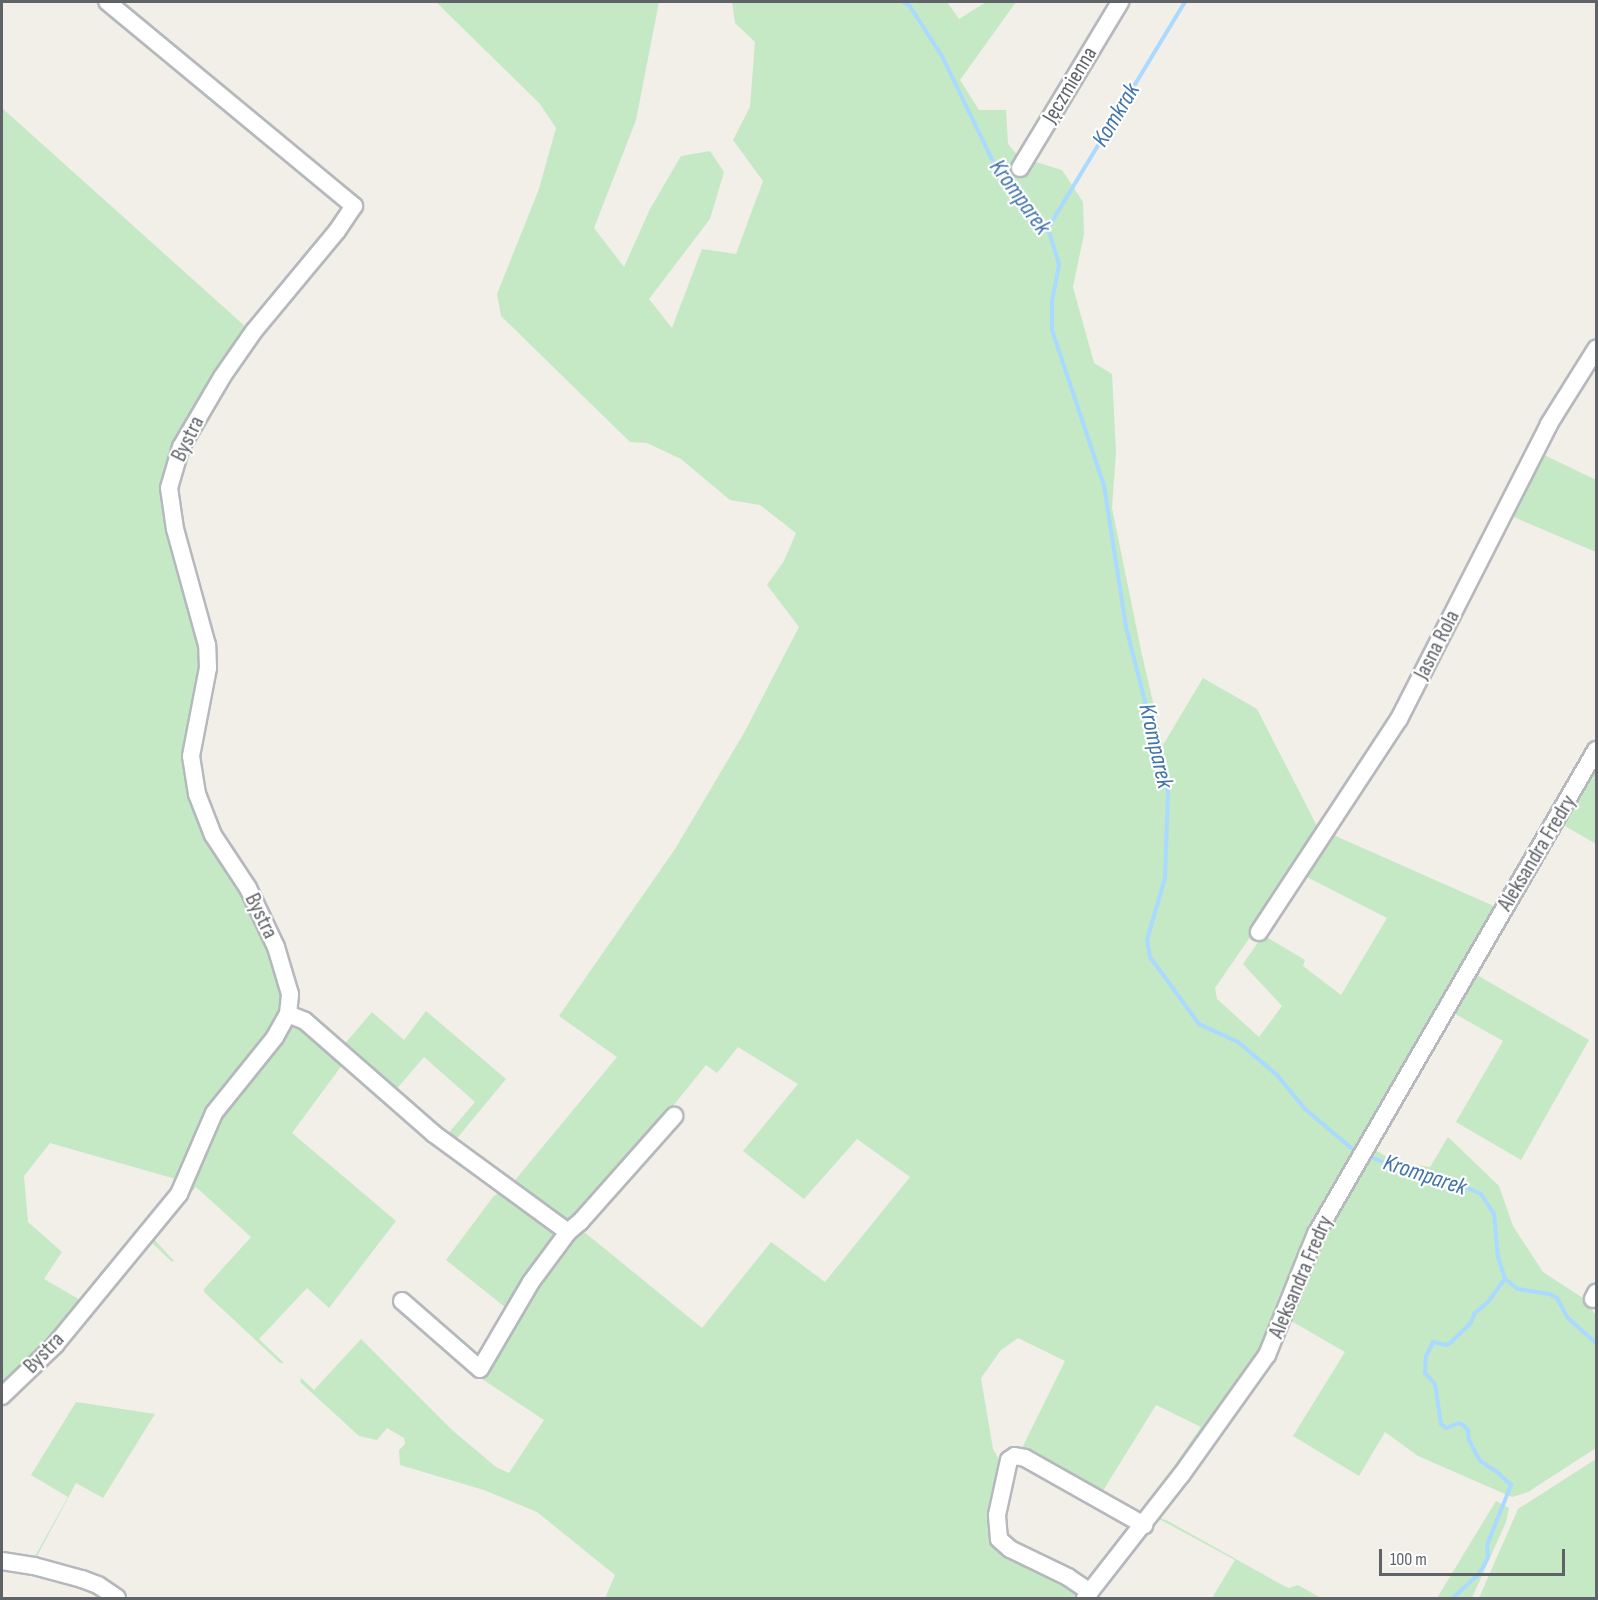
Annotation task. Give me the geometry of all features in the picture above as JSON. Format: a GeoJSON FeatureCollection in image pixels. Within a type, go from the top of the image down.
{"type":"FeatureCollection","features":[{"type":"Feature","properties":{"kind":"street","name":"Bystra"},"geometry":{"type":"LineString","coordinates":[[2,1396],[55,1344],[178,1194],[214,1113],[275,1037],[288,1014],[290,994],[276,947],[248,888],[213,835],[193,776],[193,735],[207,668],[207,645],[175,529],[169,488],[181,447],[222,377],[254,331],[337,231],[354,206],[107,2]]}},
{"type":"Feature","properties":{"kind":"street","name":"Jęczmienna"},"geometry":{"type":"LineString","coordinates":[[1020,168],[1120,2]]}},
{"type":"Feature","properties":{"kind":"street","name":"Jasna Rola"},"geometry":{"type":"LineString","coordinates":[[1259,932],[1399,719],[1549,424],[1596,349]]}},
{"type":"Feature","properties":{"kind":"street","name":"Aleksandra Fredry"},"geometry":{"type":"LineString","coordinates":[[1088,1595],[1144,1525],[1267,1355],[1316,1234],[1369,1143],[1405,1075],[1596,750]]}},
{"type":"Feature","properties":{"kind":"street"},"geometry":{"type":"LineString","coordinates":[[288,1014],[305,1021],[434,1134],[568,1232]]}},
{"type":"Feature","properties":{"kind":"street"},"geometry":{"type":"LineString","coordinates":[[402,1301],[480,1369],[531,1282],[568,1232],[580,1222],[674,1116]]}},
{"type":"Feature","properties":{"kind":"street"},"geometry":{"type":"LineString","coordinates":[[1088,1595],[1068,1577],[1010,1549],[999,1539],[997,1515],[1009,1460],[1015,1456],[1025,1458],[1144,1525]]}},
{"type":"Feature","properties":{"kind":"street"},"geometry":{"type":"LineString","coordinates":[[2,1561],[34,1566],[82,1579],[98,1585],[117,1599]]}},
{"type":"Feature","properties":{"kind":"green space"},"geometry":{"type":"Polygon","coordinates":[[[436,2],[659,2],[636,120],[594,228],[624,267],[650,209],[681,156],[710,151],[724,172],[710,219],[649,299],[672,328],[702,249],[736,254],[763,181],[733,140],[750,107],[755,42],[735,23],[732,2],[947,2],[959,19],[986,2],[1016,2],[960,80],[979,110],[1006,110],[1008,144],[1019,157],[1062,170],[1083,202],[1084,234],[1073,287],[1094,363],[1112,374],[1116,452],[1112,508],[1163,745],[1203,678],[1257,709],[1321,834],[1215,988],[1217,999],[1259,1037],[1282,1006],[1243,964],[1263,935],[1305,960],[1303,966],[1341,995],[1387,918],[1303,875],[1331,834],[1496,907],[1279,1296],[1260,1347],[1217,1418],[1145,1516],[1115,1504],[1116,1500],[1139,1512],[1143,1511],[1201,1427],[1156,1405],[1101,1494],[1021,1450],[1065,1361],[1018,1338],[1001,1350],[981,1378],[993,1449],[1004,1468],[994,1530],[1068,1579],[1083,1598],[605,1598],[615,1575],[537,1512],[484,1490],[400,1465],[399,1450],[405,1444],[404,1438],[387,1428],[377,1440],[359,1436],[300,1382],[301,1378],[314,1390],[361,1339],[452,1430],[496,1467],[509,1473],[544,1420],[482,1379],[530,1293],[577,1230],[583,1231],[702,1328],[771,1242],[825,1282],[910,1177],[857,1139],[804,1199],[743,1151],[798,1084],[738,1047],[717,1073],[706,1065],[627,1163],[570,1225],[511,1185],[617,1057],[559,1016],[675,849],[744,733],[799,627],[767,585],[784,561],[796,533],[760,505],[730,500],[681,459],[647,443],[630,442],[501,316],[497,294],[539,189],[556,128],[540,104],[436,2]]]}},
{"type":"Feature","properties":{"kind":"green space"},"geometry":{"type":"Polygon","coordinates":[[[2,108],[247,328],[162,488],[165,519],[200,647],[196,690],[183,747],[187,792],[205,842],[246,895],[271,950],[285,1013],[179,1180],[50,1143],[24,1176],[28,1222],[62,1252],[44,1279],[82,1301],[57,1337],[2,1386],[2,108]]]}},
{"type":"Feature","properties":{"kind":"green space"},"geometry":{"type":"Polygon","coordinates":[[[1542,454],[1596,480],[1596,552],[1509,515],[1542,454]]]}},
{"type":"Feature","properties":{"kind":"green space"},"geometry":{"type":"Polygon","coordinates":[[[1596,757],[1596,844],[1558,822],[1596,757]]]}},
{"type":"Feature","properties":{"kind":"green space"},"geometry":{"type":"Polygon","coordinates":[[[1472,972],[1589,1040],[1521,1160],[1456,1122],[1503,1041],[1450,1011],[1472,972]]]}},
{"type":"Feature","properties":{"kind":"green space"},"geometry":{"type":"Polygon","coordinates":[[[426,1011],[506,1079],[453,1143],[446,1136],[475,1102],[424,1057],[394,1092],[342,1047],[372,1012],[404,1040],[426,1011]]]}},
{"type":"Feature","properties":{"kind":"green space"},"geometry":{"type":"Polygon","coordinates":[[[295,1023],[345,1061],[292,1133],[396,1221],[329,1308],[307,1288],[259,1339],[284,1363],[280,1363],[204,1292],[204,1289],[251,1237],[196,1187],[153,1238],[174,1261],[172,1262],[150,1241],[209,1128],[286,1025],[295,1023]]]}},
{"type":"Feature","properties":{"kind":"green space"},"geometry":{"type":"Polygon","coordinates":[[[1448,1137],[1499,1186],[1513,1226],[1543,1272],[1586,1300],[1596,1316],[1596,1448],[1528,1492],[1512,1497],[1418,1456],[1385,1432],[1359,1476],[1293,1436],[1345,1352],[1286,1318],[1323,1235],[1372,1148],[1395,1162],[1430,1167],[1448,1137]]]}},
{"type":"Feature","properties":{"kind":"green space"},"geometry":{"type":"Polygon","coordinates":[[[502,1190],[560,1230],[510,1311],[446,1260],[493,1197],[502,1190]]]}},
{"type":"Feature","properties":{"kind":"green space"},"geometry":{"type":"Polygon","coordinates":[[[76,1402],[155,1414],[103,1498],[76,1483],[34,1558],[68,1497],[31,1475],[76,1402]]]}},
{"type":"Feature","properties":{"kind":"green space"},"geometry":{"type":"Polygon","coordinates":[[[1596,1459],[1596,1598],[1479,1598],[1518,1509],[1596,1459]]]}},
{"type":"Feature","properties":{"kind":"green space"},"geometry":{"type":"Polygon","coordinates":[[[1496,1501],[1509,1508],[1506,1522],[1472,1598],[1437,1598],[1496,1501]]]}},
{"type":"Feature","properties":{"kind":"green space"},"geometry":{"type":"Polygon","coordinates":[[[1155,1517],[1166,1520],[1284,1586],[1289,1588],[1298,1585],[1321,1598],[1212,1598],[1235,1560],[1161,1520],[1152,1521],[1155,1517]]]}},
{"type":"Feature","properties":{"kind":"waterway","name":"Kromparek"},"geometry":{"type":"LineString","coordinates":[[903,2],[909,5],[942,56],[997,170],[1021,205],[1048,228],[1059,265],[1052,300],[1052,330],[1104,485],[1126,627],[1168,792],[1165,878],[1147,940],[1150,957],[1199,1024],[1238,1042],[1277,1075],[1305,1109],[1350,1147],[1360,1152]]}},
{"type":"Feature","properties":{"kind":"waterway","name":"Komkrak"},"geometry":{"type":"LineString","coordinates":[[1048,228],[1185,2]]}},
{"type":"Feature","properties":{"kind":"waterway","name":"Kromparek"},"geometry":{"type":"LineString","coordinates":[[1367,1155],[1404,1172],[1451,1180],[1481,1194],[1494,1214],[1498,1257],[1505,1279],[1518,1289],[1550,1294],[1557,1298],[1567,1317],[1596,1343]]}},
{"type":"Feature","properties":{"kind":"waterway"},"geometry":{"type":"LineString","coordinates":[[1453,1598],[1478,1575],[1484,1565],[1488,1557],[1487,1545],[1511,1485],[1480,1461],[1469,1440],[1468,1430],[1463,1425],[1459,1423],[1446,1428],[1441,1424],[1435,1384],[1425,1373],[1426,1356],[1433,1342],[1446,1345],[1470,1324],[1475,1313],[1488,1302],[1505,1279]]}}]}
